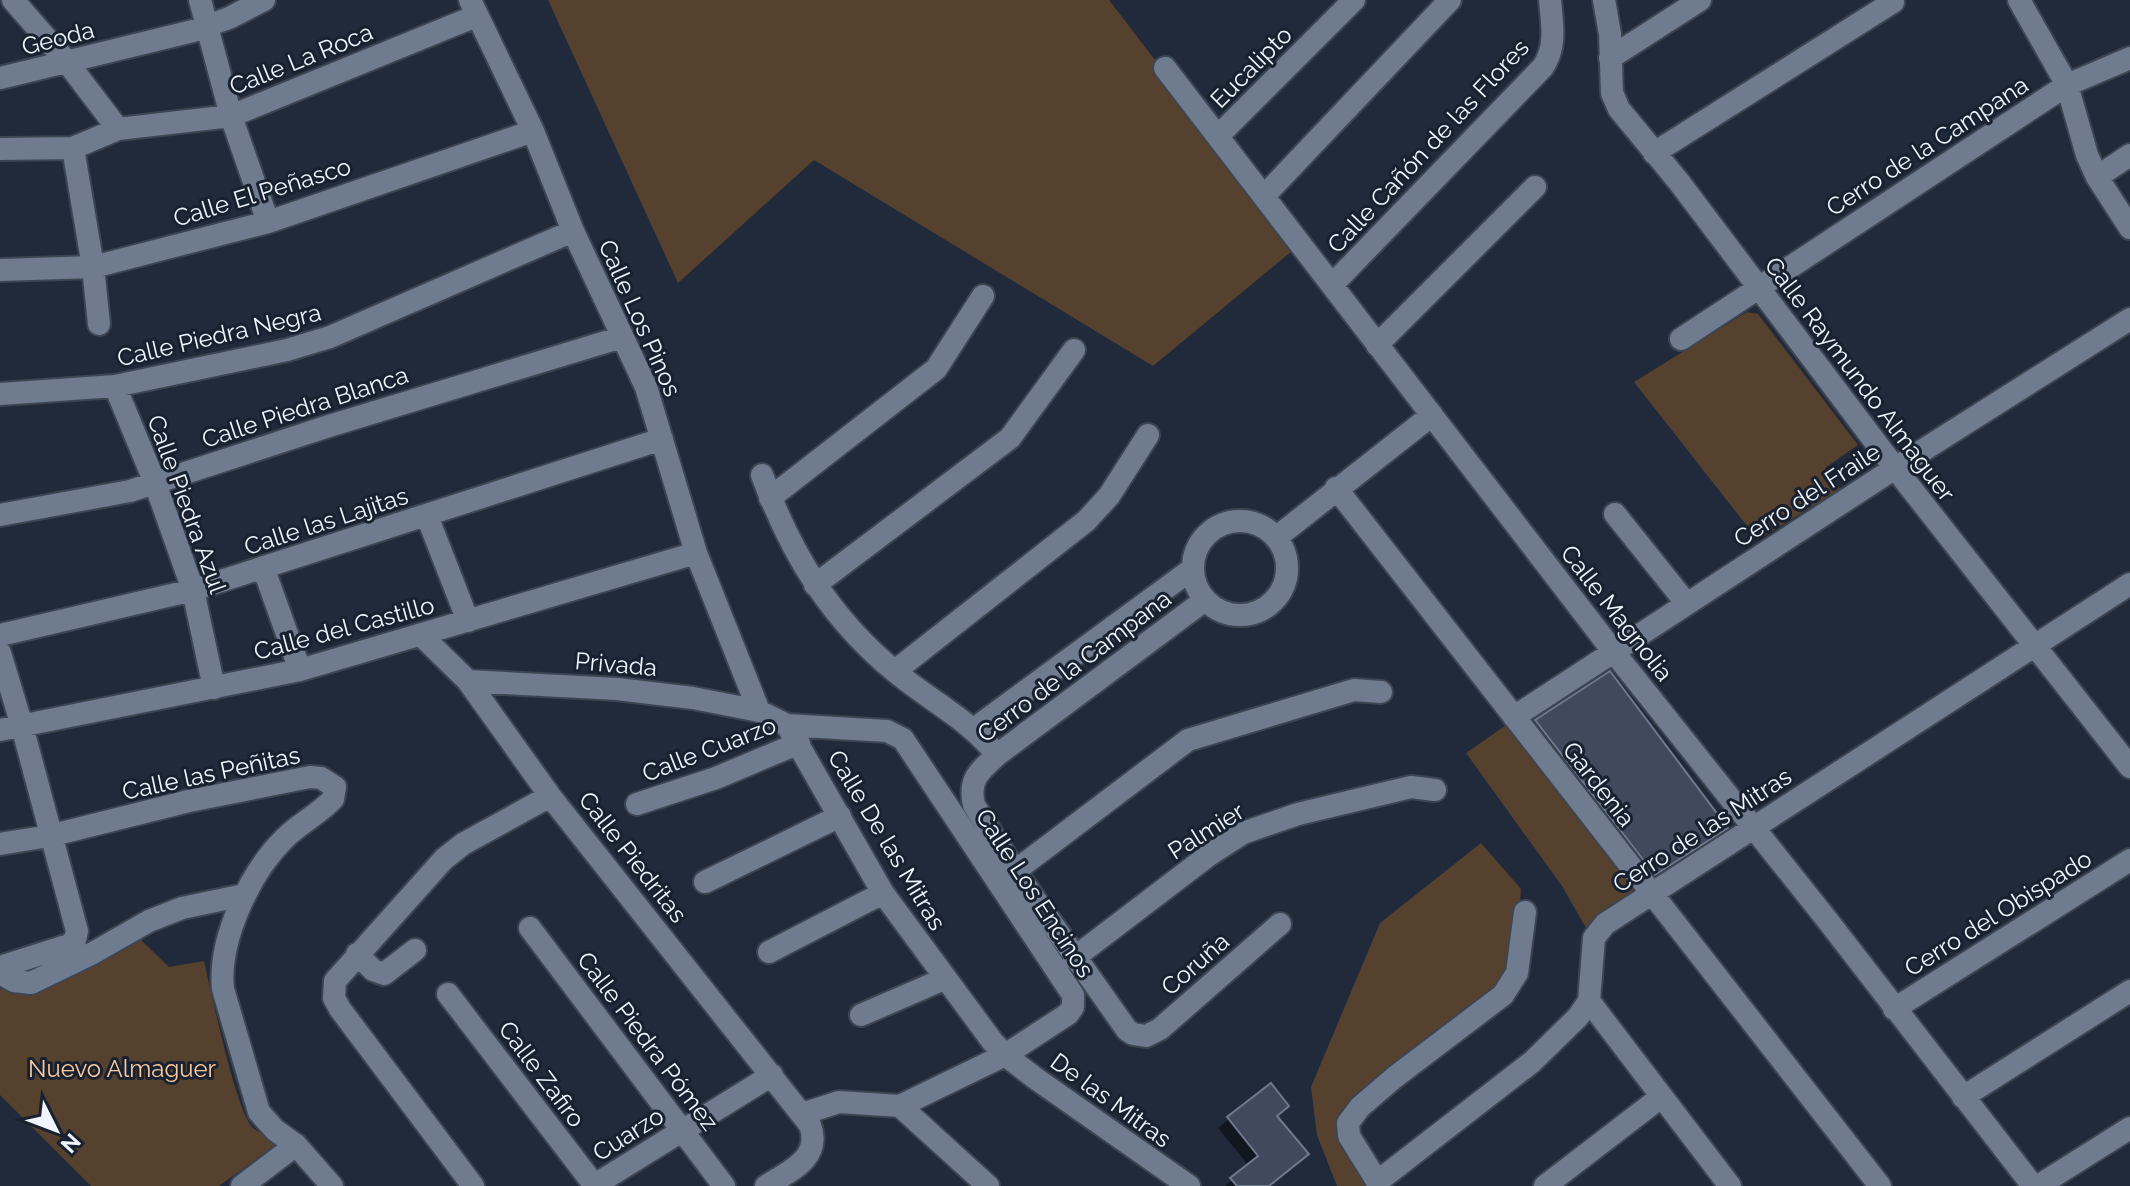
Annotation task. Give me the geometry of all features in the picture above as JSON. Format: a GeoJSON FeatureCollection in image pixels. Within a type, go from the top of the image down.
{"type":"FeatureCollection","features":[{"type":"Feature","properties":{"kind":"street"},"geometry":{"type":"LineString","coordinates":[[13,0],[67,62],[118,129]]}},
{"type":"Feature","properties":{"kind":"street"},"geometry":{"type":"LineString","coordinates":[[200,0],[231,116],[268,222]]}},
{"type":"Feature","properties":{"kind":"street","name":"Geoda"},"geometry":{"type":"LineString","coordinates":[[0,78],[209,26],[264,0]]}},
{"type":"Feature","properties":{"kind":"street","name":"Eucalipto"},"geometry":{"type":"LineString","coordinates":[[1218,136],[1354,0]]}},
{"type":"Feature","properties":{"kind":"street"},"geometry":{"type":"LineString","coordinates":[[1265,195],[1450,0]]}},
{"type":"Feature","properties":{"kind":"street","name":"Calle Cañón de las Flores"},"geometry":{"type":"LineString","coordinates":[[1332,285],[1543,67],[1549,58],[1554,38],[1550,0]]}},
{"type":"Feature","properties":{"kind":"street","name":"Calle Raymundo Almaguer"},"geometry":{"type":"LineString","coordinates":[[1604,0],[1610,34],[1612,93],[1619,109],[2130,767]]}},
{"type":"Feature","properties":{"kind":"street"},"geometry":{"type":"LineString","coordinates":[[1610,58],[1700,0]]}},
{"type":"Feature","properties":{"kind":"street"},"geometry":{"type":"LineString","coordinates":[[2019,0],[2067,85],[2087,155],[2097,177],[2130,228]]}},
{"type":"Feature","properties":{"kind":"street"},"geometry":{"type":"LineString","coordinates":[[1654,153],[1893,2]]}},
{"type":"Feature","properties":{"kind":"street","name":"Calle La Roca"},"geometry":{"type":"LineString","coordinates":[[0,149],[73,148],[118,129],[231,116],[473,8]]}},
{"type":"Feature","properties":{"kind":"street","name":"Calle Los Pinos"},"geometry":{"type":"LineString","coordinates":[[473,8],[533,131],[573,231],[646,387],[696,553],[759,711]]}},
{"type":"Feature","properties":{"kind":"street","name":"Cerro de la Campana"},"geometry":{"type":"LineString","coordinates":[[1681,339],[2067,85],[2130,58]]}},
{"type":"Feature","properties":{"kind":"street","name":"Calle Magnolia"},"geometry":{"type":"LineString","coordinates":[[1165,68],[1613,651],[2036,1186]]}},
{"type":"Feature","properties":{"kind":"street","name":"Calle El Peñasco"},"geometry":{"type":"LineString","coordinates":[[0,270],[93,267],[268,222],[533,131]]}},
{"type":"Feature","properties":{"kind":"street"},"geometry":{"type":"LineString","coordinates":[[73,148],[99,324]]}},
{"type":"Feature","properties":{"kind":"street"},"geometry":{"type":"LineString","coordinates":[[2097,177],[2130,155]]}},
{"type":"Feature","properties":{"kind":"street"},"geometry":{"type":"LineString","coordinates":[[1377,345],[1535,187]]}},
{"type":"Feature","properties":{"kind":"street","name":"Calle Piedra Negra"},"geometry":{"type":"LineString","coordinates":[[0,394],[115,386],[287,350],[330,337],[573,231]]}},
{"type":"Feature","properties":{"kind":"street"},"geometry":{"type":"LineString","coordinates":[[770,498],[936,369],[983,296]]}},
{"type":"Feature","properties":{"kind":"street","name":"Cerro del Fraile"},"geometry":{"type":"LineString","coordinates":[[1514,717],[2130,319]]}},
{"type":"Feature","properties":{"kind":"street","name":"Calle Piedra Blanca"},"geometry":{"type":"LineString","coordinates":[[0,515],[130,491],[329,426],[622,337]]}},
{"type":"Feature","properties":{"kind":"street"},"geometry":{"type":"LineString","coordinates":[[815,585],[1010,438],[1074,350]]}},
{"type":"Feature","properties":{"kind":"street","name":"Calle Piedra Azul"},"geometry":{"type":"LineString","coordinates":[[115,386],[155,483],[193,590],[214,688]]}},
{"type":"Feature","properties":{"kind":"street"},"geometry":{"type":"LineString","coordinates":[[1277,537],[1432,415]]}},
{"type":"Feature","properties":{"kind":"street"},"geometry":{"type":"LineString","coordinates":[[895,671],[1086,521],[1109,496],[1148,435]]}},
{"type":"Feature","properties":{"kind":"street","name":"Calle las Lajitas"},"geometry":{"type":"LineString","coordinates":[[0,635],[193,590],[662,439]]}},
{"type":"Feature","properties":{"kind":"street"},"geometry":{"type":"LineString","coordinates":[[762,475],[787,538],[815,585],[852,632],[895,671],[974,729],[997,755]]}},
{"type":"Feature","properties":{"kind":"street","name":"Gardenia"},"geometry":{"type":"LineString","coordinates":[[1336,488],[1880,1186]]}},
{"type":"Feature","properties":{"kind":"street"},"geometry":{"type":"LineString","coordinates":[[1615,514],[1687,604]]}},
{"type":"Feature","properties":{"kind":"street"},"geometry":{"type":"LineString","coordinates":[[427,516],[468,621]]}},
{"type":"Feature","properties":{"kind":"street"},"geometry":{"type":"LineString","coordinates":[[1234,520],[1251,521],[1267,528],[1277,537],[1287,557],[1287,575],[1281,591],[1270,605],[1254,613],[1236,615],[1219,611],[1205,600],[1196,586],[1192,569],[1195,551],[1204,536],[1217,525],[1234,520]]}},
{"type":"Feature","properties":{"kind":"street","name":"Calle del Castillo"},"geometry":{"type":"LineString","coordinates":[[11,728],[300,670],[696,553]]}},
{"type":"Feature","properties":{"kind":"street"},"geometry":{"type":"LineString","coordinates":[[263,567],[300,670]]}},
{"type":"Feature","properties":{"kind":"street"},"geometry":{"type":"LineString","coordinates":[[974,729],[1192,569]]}},
{"type":"Feature","properties":{"kind":"street","name":"Cerro de las Mitras"},"geometry":{"type":"LineString","coordinates":[[1589,1001],[1594,938],[1605,924],[2130,584]]}},
{"type":"Feature","properties":{"kind":"street","name":"Cerro de la Campana"},"geometry":{"type":"LineString","coordinates":[[1015,871],[974,805],[972,784],[976,773],[1205,600]]}},
{"type":"Feature","properties":{"kind":"street","name":"Calle Piedritas"},"geometry":{"type":"LineString","coordinates":[[421,635],[468,681],[550,796],[810,1125],[814,1142],[811,1153],[801,1164],[766,1186]]}},
{"type":"Feature","properties":{"kind":"street"},"geometry":{"type":"LineString","coordinates":[[0,653],[11,728],[76,925],[75,940],[69,945],[0,967]]}},
{"type":"Feature","properties":{"kind":"street","name":"Privada"},"geometry":{"type":"LineString","coordinates":[[468,681],[631,690],[693,698],[759,711],[793,734]]}},
{"type":"Feature","properties":{"kind":"street"},"geometry":{"type":"LineString","coordinates":[[487,708],[505,683]]}},
{"type":"Feature","properties":{"kind":"street"},"geometry":{"type":"LineString","coordinates":[[1074,958],[1015,871],[1188,740],[1354,690],[1381,692]]}},
{"type":"Feature","properties":{"kind":"street"},"geometry":{"type":"LineString","coordinates":[[2111,742],[2130,729]]}},
{"type":"Feature","properties":{"kind":"street","name":"Calle Los Encinos"},"geometry":{"type":"LineString","coordinates":[[793,734],[887,731],[903,739],[1073,995],[1073,1007],[1068,1014],[1005,1055],[900,1106]]}},
{"type":"Feature","properties":{"kind":"street","name":"Calle Cuarzo"},"geometry":{"type":"LineString","coordinates":[[637,804],[716,778],[793,734]]}},
{"type":"Feature","properties":{"kind":"street","name":"Calle De las Mitras"},"geometry":{"type":"LineString","coordinates":[[793,734],[883,893],[944,979],[1005,1055]]}},
{"type":"Feature","properties":{"kind":"street","name":"Calle las Peñitas"},"geometry":{"type":"LineString","coordinates":[[0,844],[49,836],[189,801],[310,777],[330,782],[335,787],[333,799],[283,839],[244,895]]}},
{"type":"Feature","properties":{"kind":"street","name":"Palmier"},"geometry":{"type":"LineString","coordinates":[[1074,958],[1209,855],[1243,833],[1298,814],[1411,787],[1435,790]]}},
{"type":"Feature","properties":{"kind":"street"},"geometry":{"type":"LineString","coordinates":[[473,1186],[340,1009],[334,998],[335,981],[444,859],[463,844],[550,796]]}},
{"type":"Feature","properties":{"kind":"street"},"geometry":{"type":"LineString","coordinates":[[705,882],[840,816]]}},
{"type":"Feature","properties":{"kind":"street","name":"Cerro del Obispado"},"geometry":{"type":"LineString","coordinates":[[1894,1009],[2130,860]]}},
{"type":"Feature","properties":{"kind":"street"},"geometry":{"type":"LineString","coordinates":[[769,952],[883,893]]}},
{"type":"Feature","properties":{"kind":"street"},"geometry":{"type":"LineString","coordinates":[[0,973],[14,981],[31,983],[149,921],[182,908],[244,895],[223,963],[223,989],[256,1105],[266,1121],[296,1145],[332,1186]]}},
{"type":"Feature","properties":{"kind":"street"},"geometry":{"type":"LineString","coordinates":[[1525,912],[1517,973],[1511,984],[1492,1005],[1395,1077],[1360,1107],[1348,1123],[1352,1141],[1379,1184],[1532,1062],[1561,1035],[1589,1001],[1724,1184]]}},
{"type":"Feature","properties":{"kind":"street","name":"Coruña"},"geometry":{"type":"LineString","coordinates":[[1074,958],[1127,1030],[1146,1036],[1160,1029],[1280,924]]}},
{"type":"Feature","properties":{"kind":"street","name":"Calle Piedra Pómez"},"geometry":{"type":"LineString","coordinates":[[530,928],[724,1186]]}},
{"type":"Feature","properties":{"kind":"street"},"geometry":{"type":"LineString","coordinates":[[357,954],[373,970],[384,974],[415,950]]}},
{"type":"Feature","properties":{"kind":"street"},"geometry":{"type":"LineString","coordinates":[[861,1015],[944,979]]}},
{"type":"Feature","properties":{"kind":"street"},"geometry":{"type":"LineString","coordinates":[[1963,1097],[2130,991]]}},
{"type":"Feature","properties":{"kind":"street","name":"Calle Zafiro"},"geometry":{"type":"LineString","coordinates":[[448,994],[594,1186]]}},
{"type":"Feature","properties":{"kind":"street","name":"De las Mitras"},"geometry":{"type":"LineString","coordinates":[[1005,1055],[1189,1186]]}},
{"type":"Feature","properties":{"kind":"street","name":"Cuarzo"},"geometry":{"type":"LineString","coordinates":[[594,1186],[772,1075]]}},
{"type":"Feature","properties":{"kind":"street"},"geometry":{"type":"LineString","coordinates":[[1545,1186],[1661,1097]]}},
{"type":"Feature","properties":{"kind":"street"},"geometry":{"type":"LineString","coordinates":[[802,1114],[839,1102],[900,1106],[988,1186]]}},
{"type":"Feature","properties":{"kind":"street"},"geometry":{"type":"LineString","coordinates":[[2036,1186],[2130,1128]]}},
{"type":"Feature","properties":{"kind":"street"},"geometry":{"type":"LineString","coordinates":[[242,1186],[296,1145]]}},
{"type":"Feature","properties":{"kind":"green space"},"geometry":{"type":"Polygon","coordinates":[[[548,0],[1109,0],[1298,246],[1153,366],[814,160],[678,283],[548,0]]]}},
{"type":"Feature","properties":{"kind":"green space"},"geometry":{"type":"Polygon","coordinates":[[[1747,312],[1758,314],[1858,445],[1825,468],[1840,489],[1758,540],[1634,382],[1747,312]]]}},
{"type":"Feature","properties":{"kind":"green space"},"geometry":{"type":"Polygon","coordinates":[[[1509,723],[1635,893],[1586,928],[1562,886],[1466,753],[1509,723]]]}},
{"type":"Feature","properties":{"kind":"green space"},"geometry":{"type":"Polygon","coordinates":[[[1481,843],[1521,889],[1513,993],[1347,1135],[1375,1186],[1337,1186],[1317,1135],[1311,1087],[1380,923],[1481,843]]]}},
{"type":"Feature","properties":{"kind":"green space","name":"Nuevo Almaguer"},"geometry":{"type":"Polygon","coordinates":[[[139,938],[169,967],[204,961],[225,1050],[246,1117],[253,1128],[281,1141],[219,1186],[91,1186],[0,1095],[0,989],[30,988],[139,938]]]}},
{"type":"Feature","properties":{"kind":"building"},"geometry":{"type":"Polygon","coordinates":[[[1610,671],[1728,828],[1655,875],[1535,720],[1610,671]]]}},
{"type":"Feature","properties":{"kind":"building"},"geometry":{"type":"Polygon","coordinates":[[[1271,1083],[1289,1106],[1277,1116],[1309,1154],[1269,1186],[1237,1186],[1230,1178],[1258,1156],[1227,1117],[1271,1083]]]}}]}
